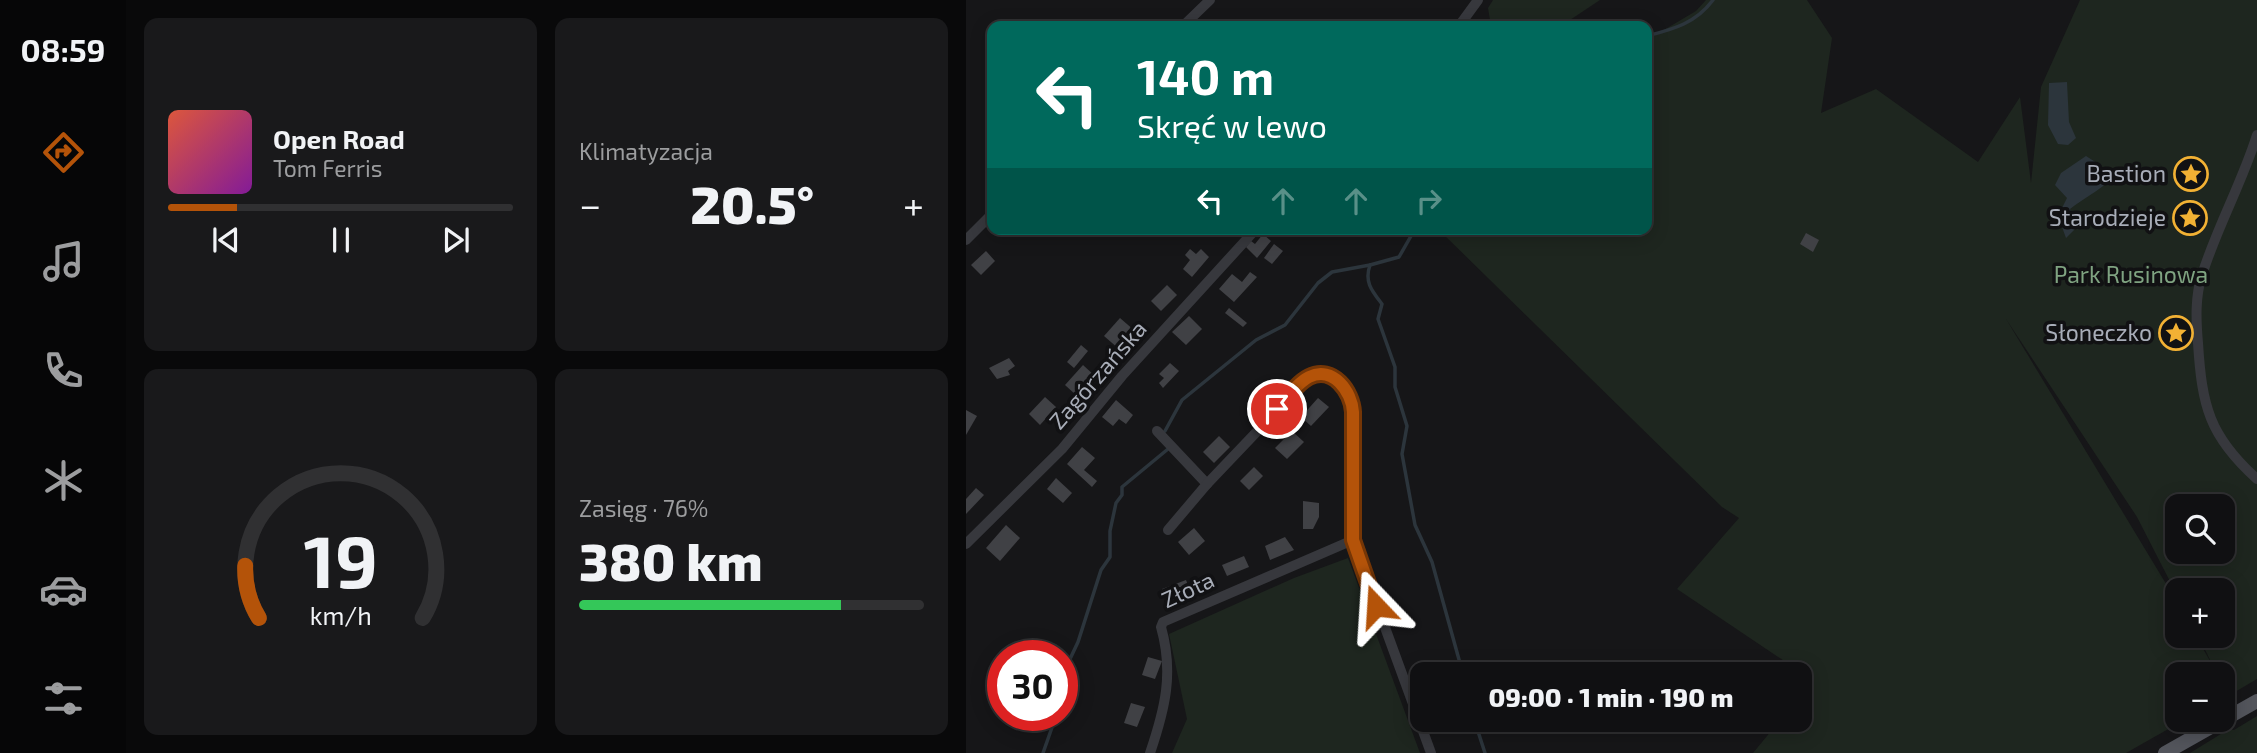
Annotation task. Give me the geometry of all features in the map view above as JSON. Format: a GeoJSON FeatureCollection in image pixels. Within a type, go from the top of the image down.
{"type":"FeatureCollection","features":[{"type":"Feature","properties":{"kind":"main road"},"geometry":{"type":"LineString","coordinates":[[2165,753],[2257,701]]}},
{"type":"Feature","properties":{"kind":"street"},"geometry":{"type":"LineString","coordinates":[[1188,21],[1210,0]]}},
{"type":"Feature","properties":{"kind":"street"},"geometry":{"type":"LineString","coordinates":[[1463,21],[1478,0]]}},
{"type":"Feature","properties":{"kind":"street"},"geometry":{"type":"LineString","coordinates":[[2257,135],[2246,170],[2201,277],[2196,310],[2203,404],[2216,434],[2238,463],[2257,480]]}},
{"type":"Feature","properties":{"kind":"street"},"geometry":{"type":"LineString","coordinates":[[966,240],[987,219]]}},
{"type":"Feature","properties":{"kind":"street","name":"Zagórzańska"},"geometry":{"type":"LineString","coordinates":[[966,544],[1062,449],[1122,376],[1251,235]]}},
{"type":"Feature","properties":{"kind":"street"},"geometry":{"type":"LineString","coordinates":[[1168,530],[1206,484],[1308,377],[1329,376],[1339,381],[1353,402],[1353,540],[1430,753]]}},
{"type":"Feature","properties":{"kind":"street"},"geometry":{"type":"LineString","coordinates":[[1157,430],[1206,484]]}},
{"type":"Feature","properties":{"kind":"street","name":"Złota"},"geometry":{"type":"LineString","coordinates":[[1150,753],[1167,697],[1165,642],[1160,627],[1163,622],[1353,540]]}},
{"type":"Feature","properties":{"kind":"green space"},"geometry":{"type":"Polygon","coordinates":[[[1493,0],[1600,0],[1568,21],[1490,21],[1488,8],[1493,0]]]}},
{"type":"Feature","properties":{"kind":"green space","name":"Park Rusinowa"},"geometry":{"type":"Polygon","coordinates":[[[1706,0],[1807,0],[1832,38],[1821,113],[1876,89],[1978,162],[2020,97],[2031,183],[2041,87],[2080,0],[2257,0],[2257,679],[2235,692],[2235,662],[2211,662],[2204,648],[2235,648],[2235,578],[2168,578],[2137,517],[2006,319],[2165,582],[2165,648],[2203,648],[2211,662],[2165,662],[2165,731],[2126,753],[1753,753],[1770,732],[1812,732],[1812,662],[1786,662],[1677,589],[1739,518],[1722,507],[1444,235],[1652,235],[1652,37],[1696,11],[1706,0]]]}},
{"type":"Feature","properties":{"kind":"green space"},"geometry":{"type":"Polygon","coordinates":[[[1348,558],[1410,732],[1420,753],[1172,753],[1187,719],[1169,634],[1294,578],[1348,558]]]}},
{"type":"Feature","properties":{"kind":"green space"},"geometry":{"type":"Polygon","coordinates":[[[2257,716],[2257,753],[2190,753],[2224,732],[2235,732],[2235,729],[2257,716]]]}},
{"type":"Feature","properties":{"kind":"shaded area"},"geometry":{"type":"Polygon","coordinates":[[[2067,82],[2069,122],[2076,138],[2068,145],[2058,144],[2048,125],[2049,83],[2067,82]]]}},
{"type":"Feature","properties":{"kind":"shaded area"},"geometry":{"type":"Polygon","coordinates":[[[2086,156],[2100,165],[2112,179],[2070,209],[2076,228],[2066,238],[2058,216],[2067,198],[2055,185],[2061,173],[2086,156]]]}},
{"type":"Feature","properties":{"kind":"building"},"geometry":{"type":"Polygon","coordinates":[[[1806,233],[1819,240],[1813,252],[1800,244],[1806,233]]]}},
{"type":"Feature","properties":{"kind":"building"},"geometry":{"type":"Polygon","coordinates":[[[1262,235],[1271,241],[1257,258],[1246,247],[1251,241],[1255,244],[1262,235]]]}},
{"type":"Feature","properties":{"kind":"building"},"geometry":{"type":"Polygon","coordinates":[[[1274,244],[1283,251],[1272,264],[1264,258],[1274,244]]]}},
{"type":"Feature","properties":{"kind":"building"},"geometry":{"type":"Polygon","coordinates":[[[1190,249],[1196,254],[1201,249],[1209,257],[1192,277],[1183,269],[1190,260],[1185,255],[1190,249]]]}},
{"type":"Feature","properties":{"kind":"building"},"geometry":{"type":"Polygon","coordinates":[[[986,251],[995,261],[981,275],[971,265],[986,251]]]}},
{"type":"Feature","properties":{"kind":"building"},"geometry":{"type":"Polygon","coordinates":[[[1250,272],[1257,277],[1234,302],[1219,289],[1232,274],[1242,282],[1250,272]]]}},
{"type":"Feature","properties":{"kind":"building"},"geometry":{"type":"Polygon","coordinates":[[[1167,285],[1177,295],[1161,311],[1151,301],[1167,285]]]}},
{"type":"Feature","properties":{"kind":"building"},"geometry":{"type":"Polygon","coordinates":[[[1229,308],[1247,323],[1243,327],[1225,313],[1229,308]]]}},
{"type":"Feature","properties":{"kind":"building"},"geometry":{"type":"Polygon","coordinates":[[[1189,316],[1202,329],[1186,345],[1172,332],[1189,316]]]}},
{"type":"Feature","properties":{"kind":"building"},"geometry":{"type":"Polygon","coordinates":[[[1120,318],[1135,331],[1119,349],[1104,336],[1120,318]]]}},
{"type":"Feature","properties":{"kind":"building"},"geometry":{"type":"Polygon","coordinates":[[[1081,345],[1088,351],[1074,368],[1067,362],[1081,345]]]}},
{"type":"Feature","properties":{"kind":"building"},"geometry":{"type":"Polygon","coordinates":[[[1009,358],[1015,366],[1008,371],[1010,375],[997,379],[989,368],[1009,358]]]}},
{"type":"Feature","properties":{"kind":"building"},"geometry":{"type":"Polygon","coordinates":[[[1170,363],[1179,371],[1163,388],[1159,383],[1164,378],[1159,374],[1170,363]]]}},
{"type":"Feature","properties":{"kind":"building"},"geometry":{"type":"Polygon","coordinates":[[[1083,365],[1095,376],[1077,396],[1065,385],[1083,365]]]}},
{"type":"Feature","properties":{"kind":"building"},"geometry":{"type":"Polygon","coordinates":[[[1045,397],[1056,407],[1040,425],[1029,414],[1045,397]]]}},
{"type":"Feature","properties":{"kind":"building"},"geometry":{"type":"Polygon","coordinates":[[[1318,398],[1329,407],[1311,426],[1301,417],[1318,398]]]}},
{"type":"Feature","properties":{"kind":"building"},"geometry":{"type":"Polygon","coordinates":[[[1116,400],[1133,415],[1126,424],[1119,419],[1113,426],[1102,417],[1116,400]]]}},
{"type":"Feature","properties":{"kind":"building"},"geometry":{"type":"Polygon","coordinates":[[[966,410],[977,416],[966,435],[966,410]]]}},
{"type":"Feature","properties":{"kind":"building"},"geometry":{"type":"Polygon","coordinates":[[[1292,431],[1304,442],[1287,459],[1275,448],[1292,431]]]}},
{"type":"Feature","properties":{"kind":"building"},"geometry":{"type":"Polygon","coordinates":[[[1219,436],[1230,447],[1214,463],[1203,452],[1219,436]]]}},
{"type":"Feature","properties":{"kind":"building"},"geometry":{"type":"Polygon","coordinates":[[[1082,447],[1095,458],[1084,470],[1097,481],[1092,487],[1067,464],[1082,447]]]}},
{"type":"Feature","properties":{"kind":"building"},"geometry":{"type":"Polygon","coordinates":[[[1254,467],[1263,476],[1249,490],[1240,481],[1254,467]]]}},
{"type":"Feature","properties":{"kind":"building"},"geometry":{"type":"Polygon","coordinates":[[[1056,478],[1072,493],[1063,503],[1047,489],[1056,478]]]}},
{"type":"Feature","properties":{"kind":"building"},"geometry":{"type":"Polygon","coordinates":[[[976,488],[984,495],[966,514],[966,499],[976,488]]]}},
{"type":"Feature","properties":{"kind":"building"},"geometry":{"type":"Polygon","coordinates":[[[1303,501],[1319,503],[1319,517],[1313,529],[1303,529],[1303,501]]]}},
{"type":"Feature","properties":{"kind":"building"},"geometry":{"type":"Polygon","coordinates":[[[1006,525],[1020,538],[1000,561],[986,548],[1006,525]]]}},
{"type":"Feature","properties":{"kind":"building"},"geometry":{"type":"Polygon","coordinates":[[[1194,528],[1205,541],[1189,555],[1178,542],[1194,528]]]}},
{"type":"Feature","properties":{"kind":"building"},"geometry":{"type":"Polygon","coordinates":[[[1285,537],[1294,550],[1270,560],[1265,546],[1285,537]]]}},
{"type":"Feature","properties":{"kind":"building"},"geometry":{"type":"Polygon","coordinates":[[[1244,556],[1249,567],[1227,576],[1222,565],[1244,556]]]}},
{"type":"Feature","properties":{"kind":"building"},"geometry":{"type":"Polygon","coordinates":[[[1186,580],[1191,593],[1167,602],[1162,589],[1186,580]]]}},
{"type":"Feature","properties":{"kind":"building"},"geometry":{"type":"Polygon","coordinates":[[[1148,657],[1162,661],[1155,679],[1142,675],[1148,657]]]}},
{"type":"Feature","properties":{"kind":"building"},"geometry":{"type":"Polygon","coordinates":[[[1131,703],[1145,707],[1137,727],[1124,723],[1131,703]]]}},
{"type":"Feature","properties":{"kind":"waterway"},"geometry":{"type":"LineString","coordinates":[[1652,35],[1692,20],[1713,0]]}},
{"type":"Feature","properties":{"kind":"waterway"},"geometry":{"type":"LineString","coordinates":[[1412,235],[1399,257],[1370,265],[1368,276],[1372,290],[1382,304],[1378,319],[1395,367],[1395,387],[1407,426],[1402,454],[1415,525],[1432,562],[1460,662]]}},
{"type":"Feature","properties":{"kind":"waterway"},"geometry":{"type":"LineString","coordinates":[[1165,431],[1182,400],[1256,340],[1285,325],[1318,283],[1332,272],[1370,265]]}},
{"type":"Feature","properties":{"kind":"waterway"},"geometry":{"type":"LineString","coordinates":[[1078,642],[1101,570],[1110,557],[1110,531],[1116,503],[1122,495],[1122,487],[1168,449]]}},
{"type":"Feature","properties":{"kind":"waterway"},"geometry":{"type":"LineString","coordinates":[[1043,753],[1051,731]]}},
{"type":"Feature","properties":{"kind":"waterway"},"geometry":{"type":"LineString","coordinates":[[1478,732],[1485,753]]}},
{"type":"Feature","properties":{"kind":"place","name":"Bastion"},"geometry":{"type":"Point","coordinates":[2191,174]}},
{"type":"Feature","properties":{"kind":"place","name":"Starodzieje"},"geometry":{"type":"Point","coordinates":[2190,218]}},
{"type":"Feature","properties":{"kind":"place","name":"Słoneczko"},"geometry":{"type":"Point","coordinates":[2176,333]}},
{"type":"Feature","properties":{"kind":"route"},"geometry":{"type":"LineString","coordinates":[[1277,409],[1308,377],[1329,376],[1339,381],[1349,393],[1353,402],[1353,540],[1376,606]]}}]}
